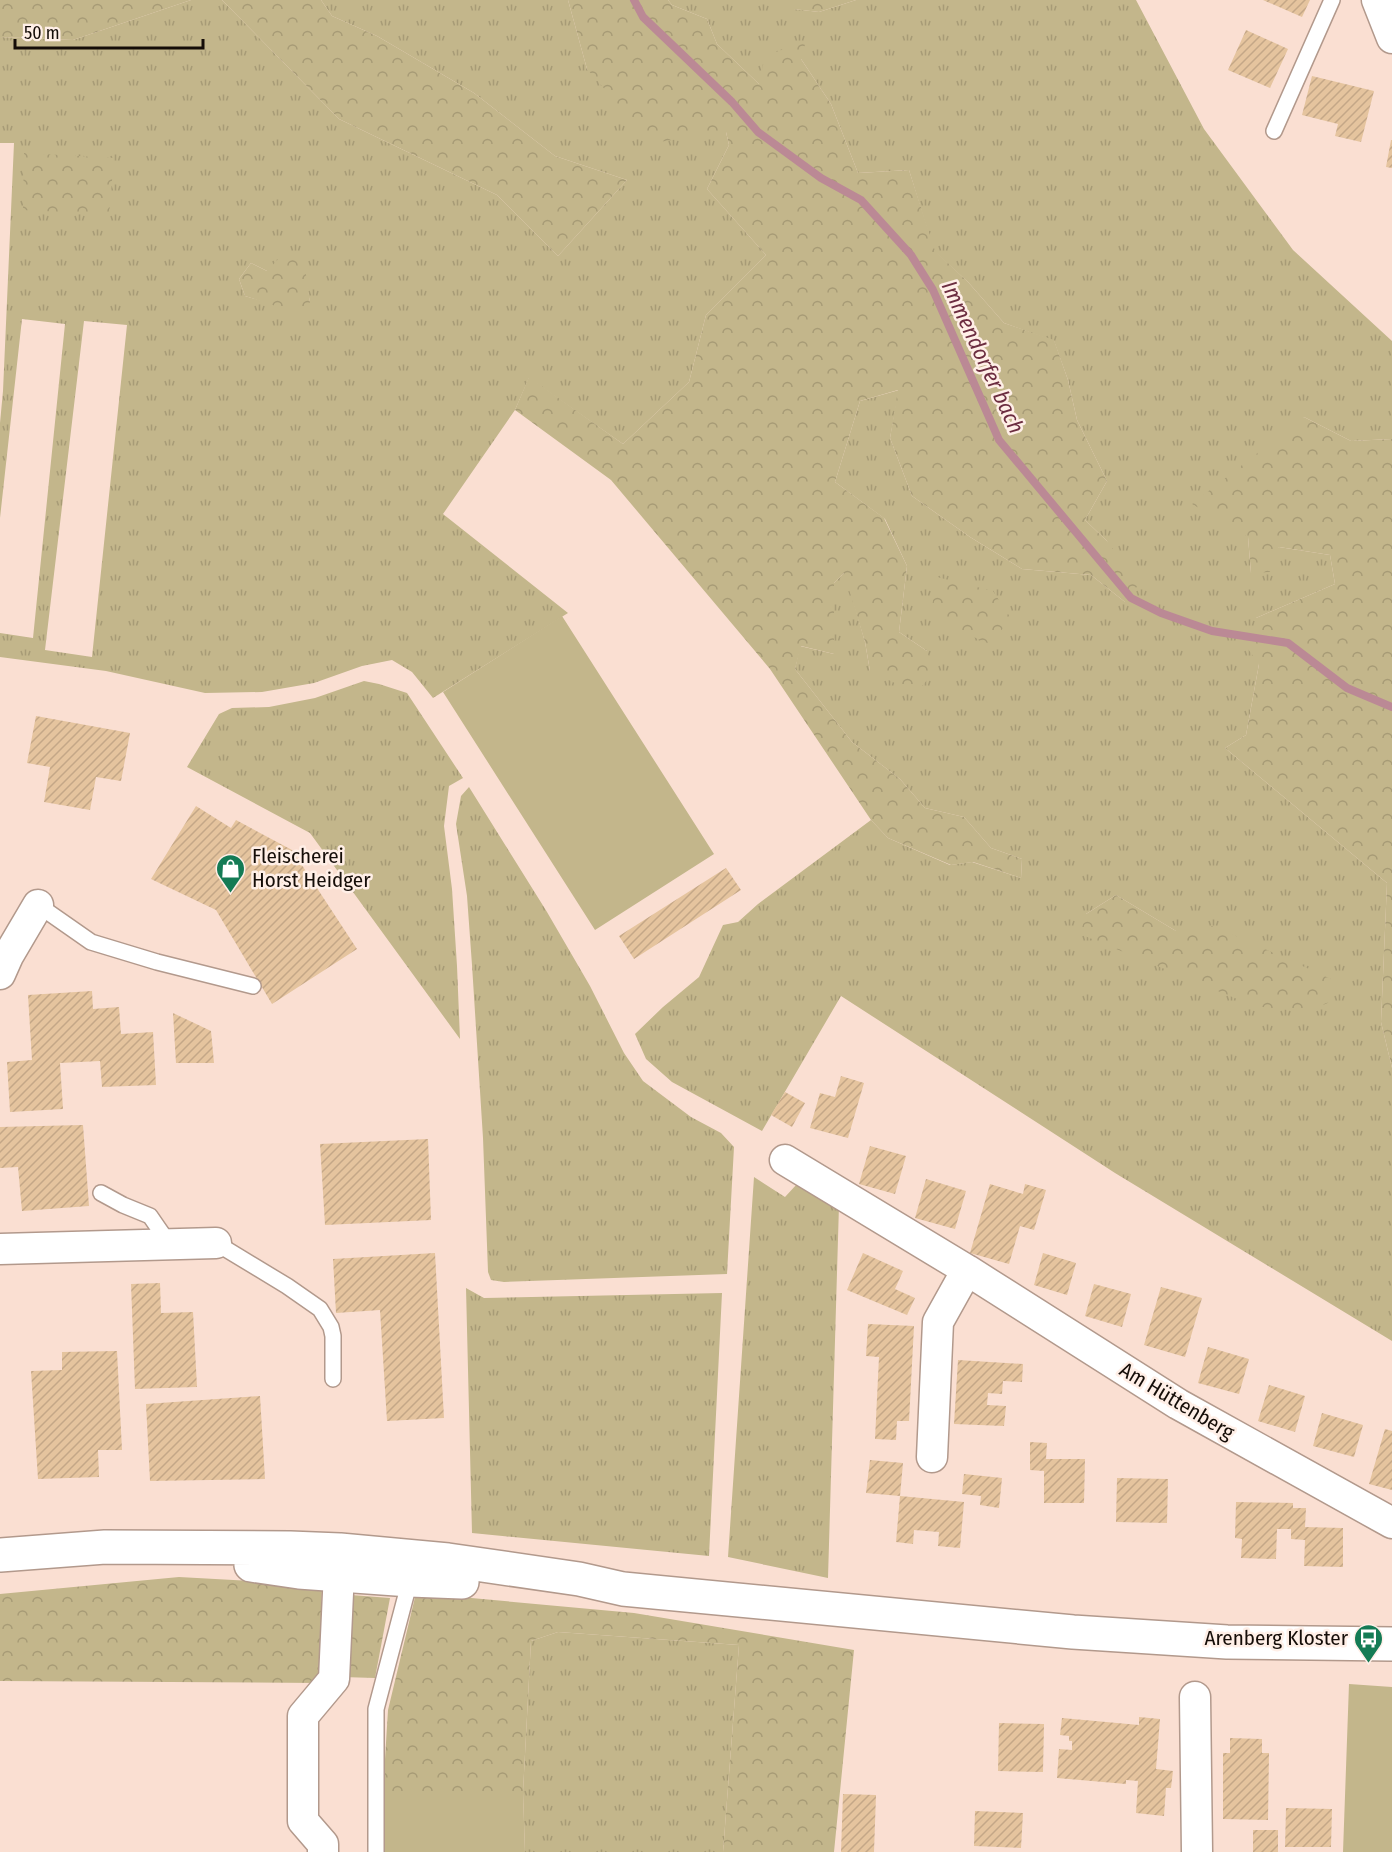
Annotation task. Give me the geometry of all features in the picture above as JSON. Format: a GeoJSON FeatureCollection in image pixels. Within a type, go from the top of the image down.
{"type":"FeatureCollection","features":[{"type":"Feature","properties":{"kind":"main road"},"geometry":{"type":"LineString","coordinates":[[0,1555],[105,1547],[290,1548],[410,1580],[573,1590],[623,1589],[1085,1632],[1227,1642],[1392,1644]]}},
{"type":"Feature","properties":{"kind":"main road"},"geometry":{"type":"LineString","coordinates":[[0,1575],[168,1562],[257,1566],[299,1572],[339,1562],[448,1560],[579,1579],[623,1589]]}},
{"type":"Feature","properties":{"kind":"street"},"geometry":{"type":"LineString","coordinates":[[1377,0],[1392,38]]}},
{"type":"Feature","properties":{"kind":"street"},"geometry":{"type":"LineString","coordinates":[[0,974],[38,905]]}},
{"type":"Feature","properties":{"kind":"street","name":"Am Hüttenberg"},"geometry":{"type":"LineString","coordinates":[[785,1160],[967,1270],[1178,1404],[1392,1523]]}},
{"type":"Feature","properties":{"kind":"street"},"geometry":{"type":"LineString","coordinates":[[0,1249],[216,1243]]}},
{"type":"Feature","properties":{"kind":"street"},"geometry":{"type":"LineString","coordinates":[[932,1457],[938,1322],[967,1270]]}},
{"type":"Feature","properties":{"kind":"street"},"geometry":{"type":"LineString","coordinates":[[323,1852],[323,1844],[303,1821],[303,1716],[334,1679],[339,1562]]}},
{"type":"Feature","properties":{"kind":"street"},"geometry":{"type":"LineString","coordinates":[[1195,1697],[1197,1852]]}},
{"type":"Feature","properties":{"kind":"lane"},"geometry":{"type":"LineString","coordinates":[[1274,131],[1332,0]]}},
{"type":"Feature","properties":{"kind":"lane"},"geometry":{"type":"LineString","coordinates":[[38,905],[91,942],[157,962],[253,986]]}},
{"type":"Feature","properties":{"kind":"lane"},"geometry":{"type":"LineString","coordinates":[[101,1193],[150,1216],[170,1245]]}},
{"type":"Feature","properties":{"kind":"lane"},"geometry":{"type":"LineString","coordinates":[[216,1243],[288,1286],[320,1309],[327,1318],[333,1336],[333,1379]]}},
{"type":"Feature","properties":{"kind":"lane"},"geometry":{"type":"LineString","coordinates":[[376,1852],[376,1708],[410,1580]]}},
{"type":"Feature","properties":{"kind":"green space"},"geometry":{"type":"Polygon","coordinates":[[[0,0],[191,0],[73,40],[0,37],[0,0]]]}},
{"type":"Feature","properties":{"kind":"green space"},"geometry":{"type":"Polygon","coordinates":[[[191,0],[222,0],[339,119],[497,195],[558,256],[627,180],[555,156],[474,93],[377,36],[332,16],[321,0],[568,0],[587,69],[726,132],[729,145],[707,189],[766,255],[706,315],[689,382],[623,444],[529,378],[515,410],[443,514],[568,613],[433,698],[412,672],[392,660],[362,666],[314,683],[262,692],[205,693],[106,671],[0,657],[0,633],[33,638],[65,324],[22,319],[0,518],[0,423],[14,143],[0,143],[0,37],[73,40],[191,0]],[[251,263],[239,279],[245,296],[266,302],[310,302],[306,282],[267,271],[251,263]],[[84,321],[45,650],[92,657],[127,325],[84,321]]]}},
{"type":"Feature","properties":{"kind":"green space"},"geometry":{"type":"Polygon","coordinates":[[[222,0],[321,0],[332,16],[377,36],[474,93],[555,156],[627,180],[558,256],[497,195],[339,119],[222,0]]]}},
{"type":"Feature","properties":{"kind":"green space"},"geometry":{"type":"Polygon","coordinates":[[[568,0],[668,0],[672,5],[707,19],[717,44],[759,84],[765,56],[806,41],[801,59],[831,104],[858,173],[909,170],[935,251],[968,282],[1004,323],[1054,340],[1068,380],[1077,420],[1107,481],[1085,520],[1107,541],[1139,584],[1125,602],[1091,575],[1022,569],[970,537],[912,496],[890,438],[898,390],[860,401],[835,482],[884,518],[907,566],[899,632],[927,651],[934,672],[922,686],[901,686],[870,671],[865,642],[844,573],[834,583],[834,654],[801,646],[795,669],[852,742],[900,779],[925,808],[964,817],[991,848],[1022,859],[1021,878],[973,862],[951,865],[888,838],[871,820],[770,669],[611,480],[515,410],[529,377],[623,444],[689,382],[706,315],[766,255],[707,189],[729,145],[726,132],[652,143],[587,69],[568,0]]]}},
{"type":"Feature","properties":{"kind":"green space"},"geometry":{"type":"Polygon","coordinates":[[[668,0],[793,0],[794,9],[819,12],[856,0],[1136,0],[1204,129],[1293,250],[1392,341],[1392,439],[1351,441],[1304,417],[1248,537],[1251,573],[1279,547],[1330,555],[1335,584],[1256,618],[1259,664],[1246,735],[1225,748],[1387,883],[1381,1022],[1392,1068],[1392,1341],[1115,1173],[841,996],[762,1131],[672,1082],[646,1059],[635,1034],[699,977],[723,925],[738,922],[758,904],[871,820],[888,838],[950,865],[972,862],[1021,878],[1022,859],[991,848],[964,817],[925,808],[900,779],[852,742],[795,669],[800,646],[834,654],[834,583],[845,572],[865,642],[870,671],[927,651],[899,632],[907,566],[885,519],[835,482],[860,401],[899,390],[890,438],[912,496],[970,537],[1022,569],[1091,575],[1125,602],[1107,541],[1085,520],[1107,481],[1077,420],[1068,380],[1054,341],[1004,323],[968,282],[934,251],[909,170],[858,173],[831,104],[801,59],[760,85],[717,44],[707,19],[672,5],[668,0]],[[1116,895],[1086,914],[1176,931],[1116,895]]]}},
{"type":"Feature","properties":{"kind":"green space"},"geometry":{"type":"Polygon","coordinates":[[[793,0],[856,0],[819,12],[793,9],[793,0]]]}},
{"type":"Feature","properties":{"kind":"green space"},"geometry":{"type":"Polygon","coordinates":[[[24,153],[114,158],[109,215],[23,210],[24,153]]]}},
{"type":"Feature","properties":{"kind":"green space"},"geometry":{"type":"Polygon","coordinates":[[[283,254],[303,254],[310,302],[304,315],[245,296],[239,279],[251,263],[267,271],[283,254]]]}},
{"type":"Feature","properties":{"kind":"green space"},"geometry":{"type":"Polygon","coordinates":[[[1304,417],[1351,441],[1392,439],[1392,1068],[1381,1022],[1387,883],[1225,748],[1246,735],[1259,664],[1248,649],[1256,618],[1335,584],[1330,555],[1279,547],[1270,572],[1251,573],[1248,537],[1192,504],[1304,417]]]}},
{"type":"Feature","properties":{"kind":"green space"},"geometry":{"type":"Polygon","coordinates":[[[937,577],[993,591],[1010,617],[992,645],[930,618],[937,577]]]}},
{"type":"Feature","properties":{"kind":"green space"},"geometry":{"type":"Polygon","coordinates":[[[562,616],[714,854],[595,930],[443,692],[562,616]]]}},
{"type":"Feature","properties":{"kind":"green space"},"geometry":{"type":"Polygon","coordinates":[[[364,681],[407,693],[463,778],[449,786],[444,826],[452,889],[460,1039],[310,833],[187,767],[219,714],[232,708],[269,707],[315,698],[364,681]]]}},
{"type":"Feature","properties":{"kind":"green space"},"geometry":{"type":"Polygon","coordinates":[[[469,787],[547,912],[590,986],[624,1053],[643,1081],[691,1117],[721,1133],[734,1147],[727,1274],[504,1282],[491,1280],[488,1272],[483,1138],[467,896],[456,824],[461,796],[469,787]]]}},
{"type":"Feature","properties":{"kind":"green space"},"geometry":{"type":"Polygon","coordinates":[[[1116,895],[1176,931],[1214,926],[1331,979],[1330,1002],[1306,1012],[1254,1006],[1080,934],[1086,914],[1116,895]]]}},
{"type":"Feature","properties":{"kind":"green space"},"geometry":{"type":"Polygon","coordinates":[[[754,1177],[785,1197],[797,1184],[839,1205],[828,1578],[728,1557],[754,1177]]]}},
{"type":"Feature","properties":{"kind":"green space"},"geometry":{"type":"Polygon","coordinates":[[[466,1288],[484,1298],[722,1293],[709,1556],[472,1533],[466,1288]]]}},
{"type":"Feature","properties":{"kind":"green space"},"geometry":{"type":"Polygon","coordinates":[[[179,1577],[322,1585],[319,1683],[0,1681],[0,1594],[179,1577]]]}},
{"type":"Feature","properties":{"kind":"green space"},"geometry":{"type":"Polygon","coordinates":[[[416,1593],[634,1613],[854,1650],[834,1852],[723,1852],[739,1645],[558,1632],[531,1641],[523,1792],[383,1792],[388,1710],[416,1593]]]}},
{"type":"Feature","properties":{"kind":"green space"},"geometry":{"type":"Polygon","coordinates":[[[351,1595],[390,1598],[375,1678],[342,1677],[351,1595]]]}},
{"type":"Feature","properties":{"kind":"green space"},"geometry":{"type":"Polygon","coordinates":[[[558,1632],[739,1645],[723,1852],[525,1852],[523,1792],[531,1641],[558,1632]]]}},
{"type":"Feature","properties":{"kind":"green space"},"geometry":{"type":"Polygon","coordinates":[[[1349,1684],[1392,1687],[1392,1852],[1343,1852],[1349,1684]]]}},
{"type":"Feature","properties":{"kind":"green space"},"geometry":{"type":"Polygon","coordinates":[[[383,1792],[523,1792],[525,1852],[385,1852],[383,1792]]]}},
{"type":"Feature","properties":{"kind":"building"},"geometry":{"type":"Polygon","coordinates":[[[1263,0],[1310,0],[1302,17],[1263,0]]]}},
{"type":"Feature","properties":{"kind":"building"},"geometry":{"type":"Polygon","coordinates":[[[1246,30],[1288,49],[1270,88],[1228,70],[1246,30]]]}},
{"type":"Feature","properties":{"kind":"building"},"geometry":{"type":"Polygon","coordinates":[[[1312,76],[1374,91],[1361,142],[1335,136],[1338,124],[1302,115],[1312,76]]]}},
{"type":"Feature","properties":{"kind":"building"},"geometry":{"type":"Polygon","coordinates":[[[1392,140],[1392,168],[1386,167],[1392,140]]]}},
{"type":"Feature","properties":{"kind":"building"},"geometry":{"type":"Polygon","coordinates":[[[36,716],[130,733],[121,781],[96,777],[90,810],[44,802],[50,767],[27,763],[36,716]]]}},
{"type":"Feature","properties":{"kind":"building"},"geometry":{"type":"Polygon","coordinates":[[[196,806],[231,828],[236,820],[292,850],[357,949],[272,1004],[216,910],[151,879],[196,806]]]}},
{"type":"Feature","properties":{"kind":"building"},"geometry":{"type":"Polygon","coordinates":[[[726,868],[741,890],[634,959],[619,936],[726,868]]]}},
{"type":"Feature","properties":{"kind":"building"},"geometry":{"type":"Polygon","coordinates":[[[92,991],[93,1009],[119,1007],[121,1034],[153,1032],[156,1085],[102,1087],[100,1061],[60,1063],[63,1109],[10,1112],[7,1062],[32,1060],[28,995],[92,991]]]}},
{"type":"Feature","properties":{"kind":"building"},"geometry":{"type":"Polygon","coordinates":[[[173,1013],[211,1031],[214,1063],[176,1063],[173,1013]]]}},
{"type":"Feature","properties":{"kind":"building"},"geometry":{"type":"Polygon","coordinates":[[[841,1076],[864,1083],[848,1138],[810,1128],[820,1093],[835,1097],[841,1076]]]}},
{"type":"Feature","properties":{"kind":"building"},"geometry":{"type":"Polygon","coordinates":[[[785,1092],[805,1103],[792,1127],[771,1115],[785,1092]]]}},
{"type":"Feature","properties":{"kind":"building"},"geometry":{"type":"Polygon","coordinates":[[[83,1125],[89,1206],[22,1211],[18,1167],[0,1168],[0,1127],[83,1125]]]}},
{"type":"Feature","properties":{"kind":"building"},"geometry":{"type":"Polygon","coordinates":[[[428,1139],[431,1220],[325,1225],[320,1144],[428,1139]]]}},
{"type":"Feature","properties":{"kind":"building"},"geometry":{"type":"Polygon","coordinates":[[[870,1146],[906,1156],[895,1194],[859,1184],[870,1146]]]}},
{"type":"Feature","properties":{"kind":"building"},"geometry":{"type":"Polygon","coordinates":[[[926,1179],[966,1191],[955,1229],[915,1218],[926,1179]]]}},
{"type":"Feature","properties":{"kind":"building"},"geometry":{"type":"Polygon","coordinates":[[[990,1184],[1023,1194],[1025,1184],[1046,1190],[1034,1230],[1020,1226],[1009,1264],[970,1253],[990,1184]]]}},
{"type":"Feature","properties":{"kind":"building"},"geometry":{"type":"Polygon","coordinates":[[[435,1253],[444,1418],[387,1421],[380,1310],[336,1313],[333,1259],[435,1253]]]}},
{"type":"Feature","properties":{"kind":"building"},"geometry":{"type":"Polygon","coordinates":[[[863,1253],[903,1271],[895,1289],[915,1298],[907,1315],[847,1290],[863,1253]]]}},
{"type":"Feature","properties":{"kind":"building"},"geometry":{"type":"Polygon","coordinates":[[[1043,1253],[1076,1263],[1067,1295],[1034,1285],[1043,1253]]]}},
{"type":"Feature","properties":{"kind":"building"},"geometry":{"type":"Polygon","coordinates":[[[160,1283],[161,1313],[193,1312],[197,1387],[135,1389],[131,1284],[160,1283]]]}},
{"type":"Feature","properties":{"kind":"building"},"geometry":{"type":"Polygon","coordinates":[[[1094,1284],[1131,1294],[1122,1327],[1085,1316],[1094,1284]]]}},
{"type":"Feature","properties":{"kind":"building"},"geometry":{"type":"Polygon","coordinates":[[[1161,1287],[1202,1298],[1185,1357],[1144,1345],[1161,1287]]]}},
{"type":"Feature","properties":{"kind":"building"},"geometry":{"type":"Polygon","coordinates":[[[868,1324],[914,1326],[909,1421],[897,1421],[896,1440],[875,1439],[879,1357],[866,1356],[868,1324]]]}},
{"type":"Feature","properties":{"kind":"building"},"geometry":{"type":"Polygon","coordinates":[[[1208,1347],[1249,1359],[1239,1394],[1198,1383],[1208,1347]]]}},
{"type":"Feature","properties":{"kind":"building"},"geometry":{"type":"Polygon","coordinates":[[[117,1351],[122,1450],[98,1450],[99,1477],[38,1479],[31,1371],[62,1370],[62,1352],[117,1351]]]}},
{"type":"Feature","properties":{"kind":"building"},"geometry":{"type":"Polygon","coordinates":[[[958,1360],[1023,1364],[1022,1382],[1003,1381],[1002,1394],[988,1393],[987,1405],[1006,1406],[1004,1426],[954,1424],[958,1360]]]}},
{"type":"Feature","properties":{"kind":"building"},"geometry":{"type":"Polygon","coordinates":[[[1269,1385],[1305,1396],[1295,1432],[1258,1421],[1269,1385]]]}},
{"type":"Feature","properties":{"kind":"building"},"geometry":{"type":"Polygon","coordinates":[[[260,1396],[265,1479],[150,1481],[146,1404],[260,1396]]]}},
{"type":"Feature","properties":{"kind":"building"},"geometry":{"type":"Polygon","coordinates":[[[1322,1413],[1363,1425],[1354,1457],[1313,1446],[1322,1413]]]}},
{"type":"Feature","properties":{"kind":"building"},"geometry":{"type":"Polygon","coordinates":[[[1385,1429],[1392,1431],[1392,1490],[1369,1484],[1385,1429]]]}},
{"type":"Feature","properties":{"kind":"building"},"geometry":{"type":"Polygon","coordinates":[[[1030,1442],[1047,1443],[1046,1459],[1085,1459],[1084,1503],[1044,1503],[1044,1471],[1030,1470],[1030,1442]]]}},
{"type":"Feature","properties":{"kind":"building"},"geometry":{"type":"Polygon","coordinates":[[[870,1460],[903,1463],[900,1496],[866,1493],[870,1460]]]}},
{"type":"Feature","properties":{"kind":"building"},"geometry":{"type":"Polygon","coordinates":[[[964,1474],[1002,1478],[999,1508],[980,1505],[981,1496],[962,1494],[964,1474]]]}},
{"type":"Feature","properties":{"kind":"building"},"geometry":{"type":"Polygon","coordinates":[[[1117,1478],[1168,1479],[1167,1523],[1116,1522],[1117,1478]]]}},
{"type":"Feature","properties":{"kind":"building"},"geometry":{"type":"Polygon","coordinates":[[[900,1496],[964,1502],[960,1548],[938,1546],[939,1532],[914,1530],[913,1544],[896,1542],[900,1496]]]}},
{"type":"Feature","properties":{"kind":"building"},"geometry":{"type":"Polygon","coordinates":[[[1236,1502],[1293,1503],[1293,1508],[1306,1508],[1305,1527],[1343,1528],[1343,1567],[1304,1566],[1305,1540],[1291,1539],[1291,1529],[1277,1529],[1276,1559],[1241,1558],[1242,1539],[1235,1538],[1236,1502]]]}},
{"type":"Feature","properties":{"kind":"building"},"geometry":{"type":"Polygon","coordinates":[[[1139,1717],[1160,1719],[1156,1769],[1173,1771],[1171,1788],[1166,1788],[1164,1816],[1136,1813],[1138,1781],[1126,1780],[1126,1784],[1057,1778],[1059,1749],[1072,1750],[1072,1741],[1069,1741],[1069,1736],[1060,1735],[1062,1718],[1139,1725],[1139,1717]]]}},
{"type":"Feature","properties":{"kind":"building"},"geometry":{"type":"Polygon","coordinates":[[[999,1723],[1044,1724],[1043,1772],[998,1771],[999,1723]]]}},
{"type":"Feature","properties":{"kind":"building"},"geometry":{"type":"Polygon","coordinates":[[[1230,1738],[1262,1739],[1262,1753],[1269,1753],[1268,1820],[1223,1819],[1223,1753],[1230,1753],[1230,1738]]]}},
{"type":"Feature","properties":{"kind":"building"},"geometry":{"type":"Polygon","coordinates":[[[843,1794],[876,1795],[874,1852],[841,1852],[843,1794]]]}},
{"type":"Feature","properties":{"kind":"building"},"geometry":{"type":"Polygon","coordinates":[[[1286,1808],[1332,1809],[1331,1847],[1285,1847],[1286,1808]]]}},
{"type":"Feature","properties":{"kind":"building"},"geometry":{"type":"Polygon","coordinates":[[[975,1811],[1023,1813],[1021,1848],[974,1846],[975,1811]]]}},
{"type":"Feature","properties":{"kind":"building"},"geometry":{"type":"Polygon","coordinates":[[[1253,1830],[1278,1830],[1278,1852],[1253,1852],[1253,1830]]]}},
{"type":"Feature","properties":{"kind":"waterway","name":"Immendorfer bach"},"geometry":{"type":"LineString","coordinates":[[634,0],[643,17],[732,102],[758,132],[821,178],[861,200],[911,255],[933,290],[999,440],[1131,598],[1161,613],[1212,631],[1288,643],[1347,688],[1392,707]]}},
{"type":"Feature","properties":{"kind":"place","name":"Fleischerei Horst Heidger"},"geometry":{"type":"Point","coordinates":[231,894]}},
{"type":"Feature","properties":{"kind":"place","name":"Arenberg Kloster"},"geometry":{"type":"Point","coordinates":[1369,1664]}}]}
